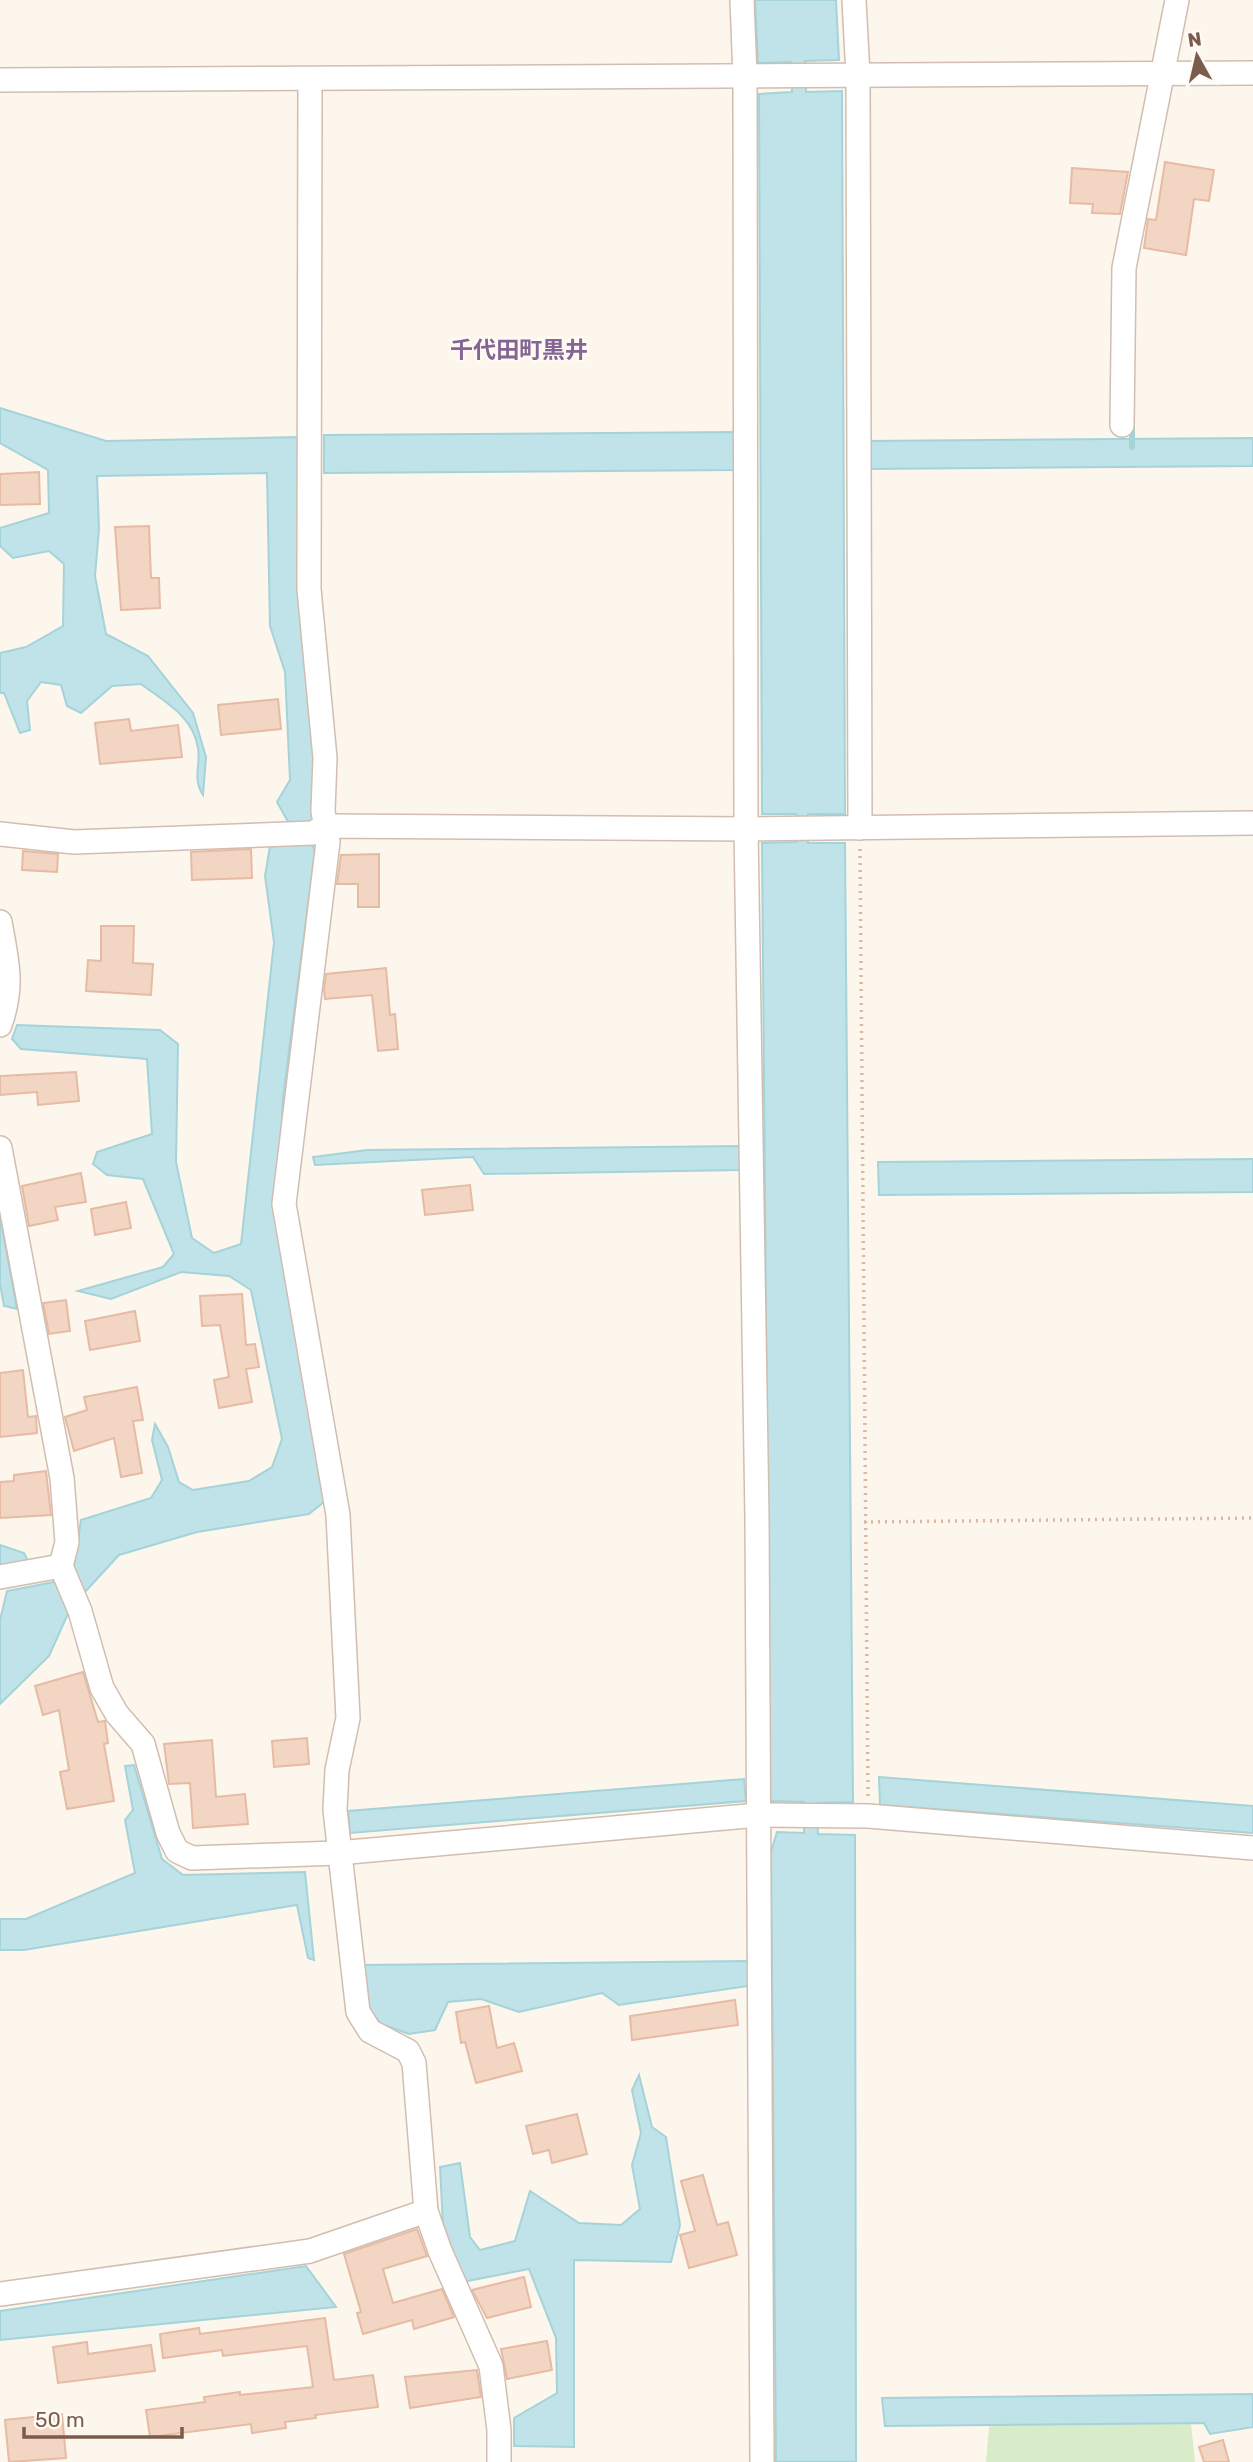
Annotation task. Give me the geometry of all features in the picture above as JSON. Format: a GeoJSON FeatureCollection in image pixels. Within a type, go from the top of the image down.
{"type":"FeatureCollection","features":[{"type":"Feature","properties":{"kind":"street"},"geometry":{"type":"LineString","coordinates":[[742,0],[745,77],[746,829],[758,1815],[762,2462]]}},
{"type":"Feature","properties":{"kind":"street"},"geometry":{"type":"LineString","coordinates":[[854,0],[858,76],[860,828]]}},
{"type":"Feature","properties":{"kind":"street"},"geometry":{"type":"LineString","coordinates":[[1122,425],[1124,268],[1177,0]]}},
{"type":"Feature","properties":{"kind":"street"},"geometry":{"type":"LineString","coordinates":[[0,80],[1253,73]]}},
{"type":"Feature","properties":{"kind":"street"},"geometry":{"type":"LineString","coordinates":[[310,79],[309,589],[325,758],[319,829],[328,842],[284,1204],[338,1515],[348,1718],[337,1770],[335,1810],[358,2012],[370,2031],[408,2051],[414,2063],[426,2211],[440,2251],[491,2366],[499,2430],[499,2462]]}},
{"type":"Feature","properties":{"kind":"street"},"geometry":{"type":"LineString","coordinates":[[0,834],[74,842],[319,829],[802,829],[1253,823]]}},
{"type":"Feature","properties":{"kind":"street"},"geometry":{"type":"LineString","coordinates":[[0,922],[10,980],[9,1000],[0,1024]]}},
{"type":"Feature","properties":{"kind":"street"},"geometry":{"type":"LineString","coordinates":[[0,1148],[62,1478],[67,1542],[61,1566],[80,1611],[102,1688],[117,1714],[143,1744],[168,1833],[177,1851],[192,1858],[338,1853],[758,1815],[868,1816],[1253,1848]]}},
{"type":"Feature","properties":{"kind":"street"},"geometry":{"type":"LineString","coordinates":[[0,1577],[61,1566]]}},
{"type":"Feature","properties":{"kind":"street"},"geometry":{"type":"LineString","coordinates":[[0,2294],[310,2251],[426,2211]]}},
{"type":"Feature","properties":{"kind":"path"},"geometry":{"type":"LineString","coordinates":[[860,828],[868,1816]]}},
{"type":"Feature","properties":{"kind":"path"},"geometry":{"type":"LineString","coordinates":[[864,1522],[1253,1518]]}},
{"type":"Feature","properties":{"kind":"green space"},"geometry":{"type":"Polygon","coordinates":[[[1190,2414],[1195,2462],[986,2462],[990,2416],[1190,2414]]]}},
{"type":"Feature","properties":{"kind":"water"},"geometry":{"type":"Polygon","coordinates":[[[755,0],[836,0],[839,60],[805,61],[806,92],[842,91],[845,814],[808,814],[808,843],[845,843],[853,1802],[817,1803],[818,1834],[855,1835],[856,2462],[776,2462],[771,1852],[777,1832],[804,1833],[804,1802],[770,1801],[762,843],[797,842],[796,814],[762,814],[759,94],[792,92],[791,62],[758,63],[755,0]]]}},
{"type":"Feature","properties":{"kind":"water"},"geometry":{"type":"Polygon","coordinates":[[[0,408],[106,441],[300,437],[317,755],[316,818],[310,840],[315,851],[283,1098],[277,1227],[325,1501],[309,1514],[197,1532],[119,1555],[71,1607],[49,1656],[0,1704],[0,1620],[7,1591],[64,1580],[74,1566],[81,1520],[151,1498],[162,1480],[152,1440],[155,1424],[168,1447],[179,1482],[193,1490],[249,1481],[272,1467],[282,1439],[251,1290],[229,1276],[181,1272],[111,1299],[78,1291],[163,1267],[174,1254],[143,1179],[107,1175],[93,1164],[97,1152],[152,1134],[147,1059],[21,1049],[12,1039],[17,1025],[160,1030],[178,1044],[176,1162],[192,1238],[214,1253],[241,1244],[274,942],[265,876],[271,840],[291,827],[277,802],[290,780],[285,672],[270,626],[267,473],[97,476],[99,529],[95,576],[106,634],[148,656],[193,713],[206,757],[203,795],[197,777],[198,748],[190,727],[177,711],[141,684],[112,686],[81,713],[67,706],[61,685],[41,682],[27,701],[30,730],[20,733],[4,693],[0,693],[0,653],[26,647],[63,626],[64,564],[49,551],[13,558],[0,546],[0,528],[49,513],[48,470],[0,443],[0,408]]]}},
{"type":"Feature","properties":{"kind":"water"},"geometry":{"type":"Polygon","coordinates":[[[736,432],[736,470],[324,473],[324,435],[736,432]]]}},
{"type":"Feature","properties":{"kind":"water"},"geometry":{"type":"Polygon","coordinates":[[[1253,438],[1253,466],[867,469],[867,441],[1253,438]]]}},
{"type":"Feature","properties":{"kind":"water"},"geometry":{"type":"Polygon","coordinates":[[[740,1146],[741,1170],[484,1174],[473,1157],[315,1165],[313,1157],[367,1150],[740,1146]]]}},
{"type":"Feature","properties":{"kind":"water"},"geometry":{"type":"Polygon","coordinates":[[[1253,1159],[1253,1192],[879,1195],[878,1162],[1253,1159]]]}},
{"type":"Feature","properties":{"kind":"water"},"geometry":{"type":"Polygon","coordinates":[[[0,1216],[17,1309],[4,1306],[0,1284],[0,1216]]]}},
{"type":"Feature","properties":{"kind":"water"},"geometry":{"type":"Polygon","coordinates":[[[0,1545],[24,1553],[30,1565],[0,1566],[0,1545]]]}},
{"type":"Feature","properties":{"kind":"water"},"geometry":{"type":"Polygon","coordinates":[[[134,1765],[162,1859],[183,1875],[305,1872],[314,1960],[308,1958],[297,1905],[24,1950],[0,1950],[0,1919],[26,1919],[135,1873],[125,1820],[133,1810],[125,1766],[134,1765]]]}},
{"type":"Feature","properties":{"kind":"water"},"geometry":{"type":"Polygon","coordinates":[[[879,1777],[1253,1806],[1253,1833],[880,1805],[879,1777]]]}},
{"type":"Feature","properties":{"kind":"water"},"geometry":{"type":"Polygon","coordinates":[[[744,1779],[746,1801],[350,1833],[348,1811],[744,1779]]]}},
{"type":"Feature","properties":{"kind":"water"},"geometry":{"type":"Polygon","coordinates":[[[748,1961],[748,1986],[619,2005],[602,1993],[519,2012],[481,1999],[448,2002],[435,2030],[409,2034],[381,2024],[365,2005],[362,1965],[748,1961]]]}},
{"type":"Feature","properties":{"kind":"water"},"geometry":{"type":"Polygon","coordinates":[[[639,2075],[652,2127],[666,2137],[680,2225],[671,2262],[574,2260],[574,2447],[514,2446],[514,2418],[557,2393],[556,2338],[529,2269],[462,2282],[444,2244],[440,2167],[460,2163],[470,2237],[480,2250],[515,2241],[530,2191],[579,2223],[621,2225],[640,2209],[632,2165],[641,2133],[632,2090],[639,2075]]]}},
{"type":"Feature","properties":{"kind":"water"},"geometry":{"type":"Polygon","coordinates":[[[306,2266],[336,2307],[0,2340],[0,2311],[306,2266]]]}},
{"type":"Feature","properties":{"kind":"water"},"geometry":{"type":"Polygon","coordinates":[[[1253,2394],[1253,2427],[1210,2434],[1204,2423],[885,2426],[882,2398],[1253,2394]]]}},
{"type":"Feature","properties":{"kind":"building"},"geometry":{"type":"Polygon","coordinates":[[[1165,162],[1214,170],[1209,201],[1194,199],[1186,255],[1144,248],[1148,219],[1156,220],[1165,162]]]}},
{"type":"Feature","properties":{"kind":"building"},"geometry":{"type":"Polygon","coordinates":[[[1072,168],[1128,172],[1120,214],[1092,213],[1093,204],[1070,203],[1072,168]]]}},
{"type":"Feature","properties":{"kind":"building"},"geometry":{"type":"Polygon","coordinates":[[[39,472],[40,504],[0,505],[0,474],[39,472]]]}},
{"type":"Feature","properties":{"kind":"building"},"geometry":{"type":"Polygon","coordinates":[[[149,526],[151,578],[159,578],[160,608],[121,610],[115,527],[149,526]]]}},
{"type":"Feature","properties":{"kind":"building"},"geometry":{"type":"Polygon","coordinates":[[[278,699],[281,729],[221,735],[218,705],[278,699]]]}},
{"type":"Feature","properties":{"kind":"building"},"geometry":{"type":"Polygon","coordinates":[[[129,719],[131,731],[178,725],[182,757],[100,764],[95,723],[129,719]]]}},
{"type":"Feature","properties":{"kind":"building"},"geometry":{"type":"Polygon","coordinates":[[[251,849],[252,878],[192,880],[191,852],[251,849]]]}},
{"type":"Feature","properties":{"kind":"building"},"geometry":{"type":"Polygon","coordinates":[[[23,851],[58,854],[57,872],[22,870],[23,851]]]}},
{"type":"Feature","properties":{"kind":"building"},"geometry":{"type":"Polygon","coordinates":[[[379,854],[379,907],[358,907],[358,884],[337,884],[341,855],[379,854]]]}},
{"type":"Feature","properties":{"kind":"building"},"geometry":{"type":"Polygon","coordinates":[[[101,926],[134,926],[133,963],[153,964],[151,995],[86,991],[88,960],[101,961],[101,926]]]}},
{"type":"Feature","properties":{"kind":"building"},"geometry":{"type":"Polygon","coordinates":[[[386,968],[390,1015],[395,1014],[398,1049],[378,1051],[372,995],[325,999],[324,990],[326,974],[386,968]]]}},
{"type":"Feature","properties":{"kind":"building"},"geometry":{"type":"Polygon","coordinates":[[[76,1072],[79,1101],[38,1105],[37,1092],[0,1095],[0,1076],[76,1072]]]}},
{"type":"Feature","properties":{"kind":"building"},"geometry":{"type":"Polygon","coordinates":[[[81,1173],[86,1202],[55,1207],[58,1220],[29,1226],[22,1186],[81,1173]]]}},
{"type":"Feature","properties":{"kind":"building"},"geometry":{"type":"Polygon","coordinates":[[[470,1185],[473,1210],[425,1215],[422,1190],[470,1185]]]}},
{"type":"Feature","properties":{"kind":"building"},"geometry":{"type":"Polygon","coordinates":[[[126,1202],[131,1228],[95,1235],[91,1209],[126,1202]]]}},
{"type":"Feature","properties":{"kind":"building"},"geometry":{"type":"Polygon","coordinates":[[[242,1294],[246,1345],[255,1344],[259,1367],[246,1369],[252,1402],[219,1408],[214,1380],[229,1377],[220,1325],[202,1326],[200,1296],[242,1294]]]}},
{"type":"Feature","properties":{"kind":"building"},"geometry":{"type":"Polygon","coordinates":[[[66,1300],[70,1331],[49,1334],[43,1303],[66,1300]]]}},
{"type":"Feature","properties":{"kind":"building"},"geometry":{"type":"Polygon","coordinates":[[[135,1311],[140,1341],[90,1350],[85,1321],[135,1311]]]}},
{"type":"Feature","properties":{"kind":"building"},"geometry":{"type":"Polygon","coordinates":[[[23,1370],[28,1417],[36,1416],[37,1433],[0,1437],[0,1373],[23,1370]]]}},
{"type":"Feature","properties":{"kind":"building"},"geometry":{"type":"Polygon","coordinates":[[[137,1387],[143,1420],[133,1421],[142,1473],[121,1477],[114,1438],[74,1451],[65,1417],[87,1410],[84,1397],[137,1387]]]}},
{"type":"Feature","properties":{"kind":"building"},"geometry":{"type":"Polygon","coordinates":[[[46,1471],[51,1515],[0,1518],[0,1482],[14,1481],[14,1475],[46,1471]]]}},
{"type":"Feature","properties":{"kind":"building"},"geometry":{"type":"Polygon","coordinates":[[[83,1672],[98,1722],[105,1721],[108,1743],[104,1744],[114,1801],[67,1809],[60,1772],[69,1770],[59,1710],[43,1715],[35,1686],[83,1672]]]}},
{"type":"Feature","properties":{"kind":"building"},"geometry":{"type":"Polygon","coordinates":[[[307,1738],[309,1764],[274,1767],[272,1741],[307,1738]]]}},
{"type":"Feature","properties":{"kind":"building"},"geometry":{"type":"Polygon","coordinates":[[[212,1740],[216,1797],[245,1794],[248,1824],[193,1828],[190,1783],[169,1784],[164,1744],[212,1740]]]}},
{"type":"Feature","properties":{"kind":"building"},"geometry":{"type":"Polygon","coordinates":[[[735,2000],[738,2025],[632,2040],[630,2016],[735,2000]]]}},
{"type":"Feature","properties":{"kind":"building"},"geometry":{"type":"Polygon","coordinates":[[[489,2006],[497,2048],[514,2043],[522,2071],[476,2083],[465,2042],[461,2043],[456,2012],[489,2006]]]}},
{"type":"Feature","properties":{"kind":"building"},"geometry":{"type":"Polygon","coordinates":[[[577,2114],[587,2154],[552,2163],[549,2150],[533,2154],[526,2126],[577,2114]]]}},
{"type":"Feature","properties":{"kind":"building"},"geometry":{"type":"Polygon","coordinates":[[[703,2175],[717,2225],[728,2222],[737,2255],[689,2268],[680,2235],[695,2231],[681,2181],[703,2175]]]}},
{"type":"Feature","properties":{"kind":"building"},"geometry":{"type":"Polygon","coordinates":[[[417,2229],[427,2256],[383,2269],[393,2303],[442,2289],[454,2317],[414,2329],[412,2320],[363,2334],[357,2313],[361,2312],[344,2254],[417,2229]]]}},
{"type":"Feature","properties":{"kind":"building"},"geometry":{"type":"Polygon","coordinates":[[[524,2277],[531,2307],[487,2318],[472,2290],[524,2277]]]}},
{"type":"Feature","properties":{"kind":"building"},"geometry":{"type":"Polygon","coordinates":[[[325,2318],[334,2380],[373,2375],[378,2407],[315,2415],[316,2418],[285,2422],[286,2428],[252,2433],[251,2424],[150,2437],[146,2410],[205,2402],[204,2397],[240,2392],[240,2395],[313,2387],[307,2346],[223,2356],[222,2350],[163,2358],[160,2334],[199,2328],[200,2334],[325,2318]]]}},
{"type":"Feature","properties":{"kind":"building"},"geometry":{"type":"Polygon","coordinates":[[[547,2341],[552,2370],[507,2379],[501,2349],[547,2341]]]}},
{"type":"Feature","properties":{"kind":"building"},"geometry":{"type":"Polygon","coordinates":[[[87,2342],[88,2354],[151,2345],[155,2371],[58,2383],[53,2347],[87,2342]]]}},
{"type":"Feature","properties":{"kind":"building"},"geometry":{"type":"Polygon","coordinates":[[[477,2370],[481,2397],[410,2408],[405,2377],[477,2370]]]}},
{"type":"Feature","properties":{"kind":"building"},"geometry":{"type":"Polygon","coordinates":[[[62,2414],[66,2458],[9,2462],[5,2420],[62,2414]]]}},
{"type":"Feature","properties":{"kind":"building"},"geometry":{"type":"Polygon","coordinates":[[[1223,2440],[1229,2462],[1204,2462],[1199,2447],[1223,2440]]]}},
{"type":"Feature","properties":{"kind":"waterway"},"geometry":{"type":"LineString","coordinates":[[1132,423],[1132,447]]}},
{"type":"Feature","properties":{"kind":"district","name":"千代田町黒井"},"geometry":{"type":"Point","coordinates":[519,350]}}]}
